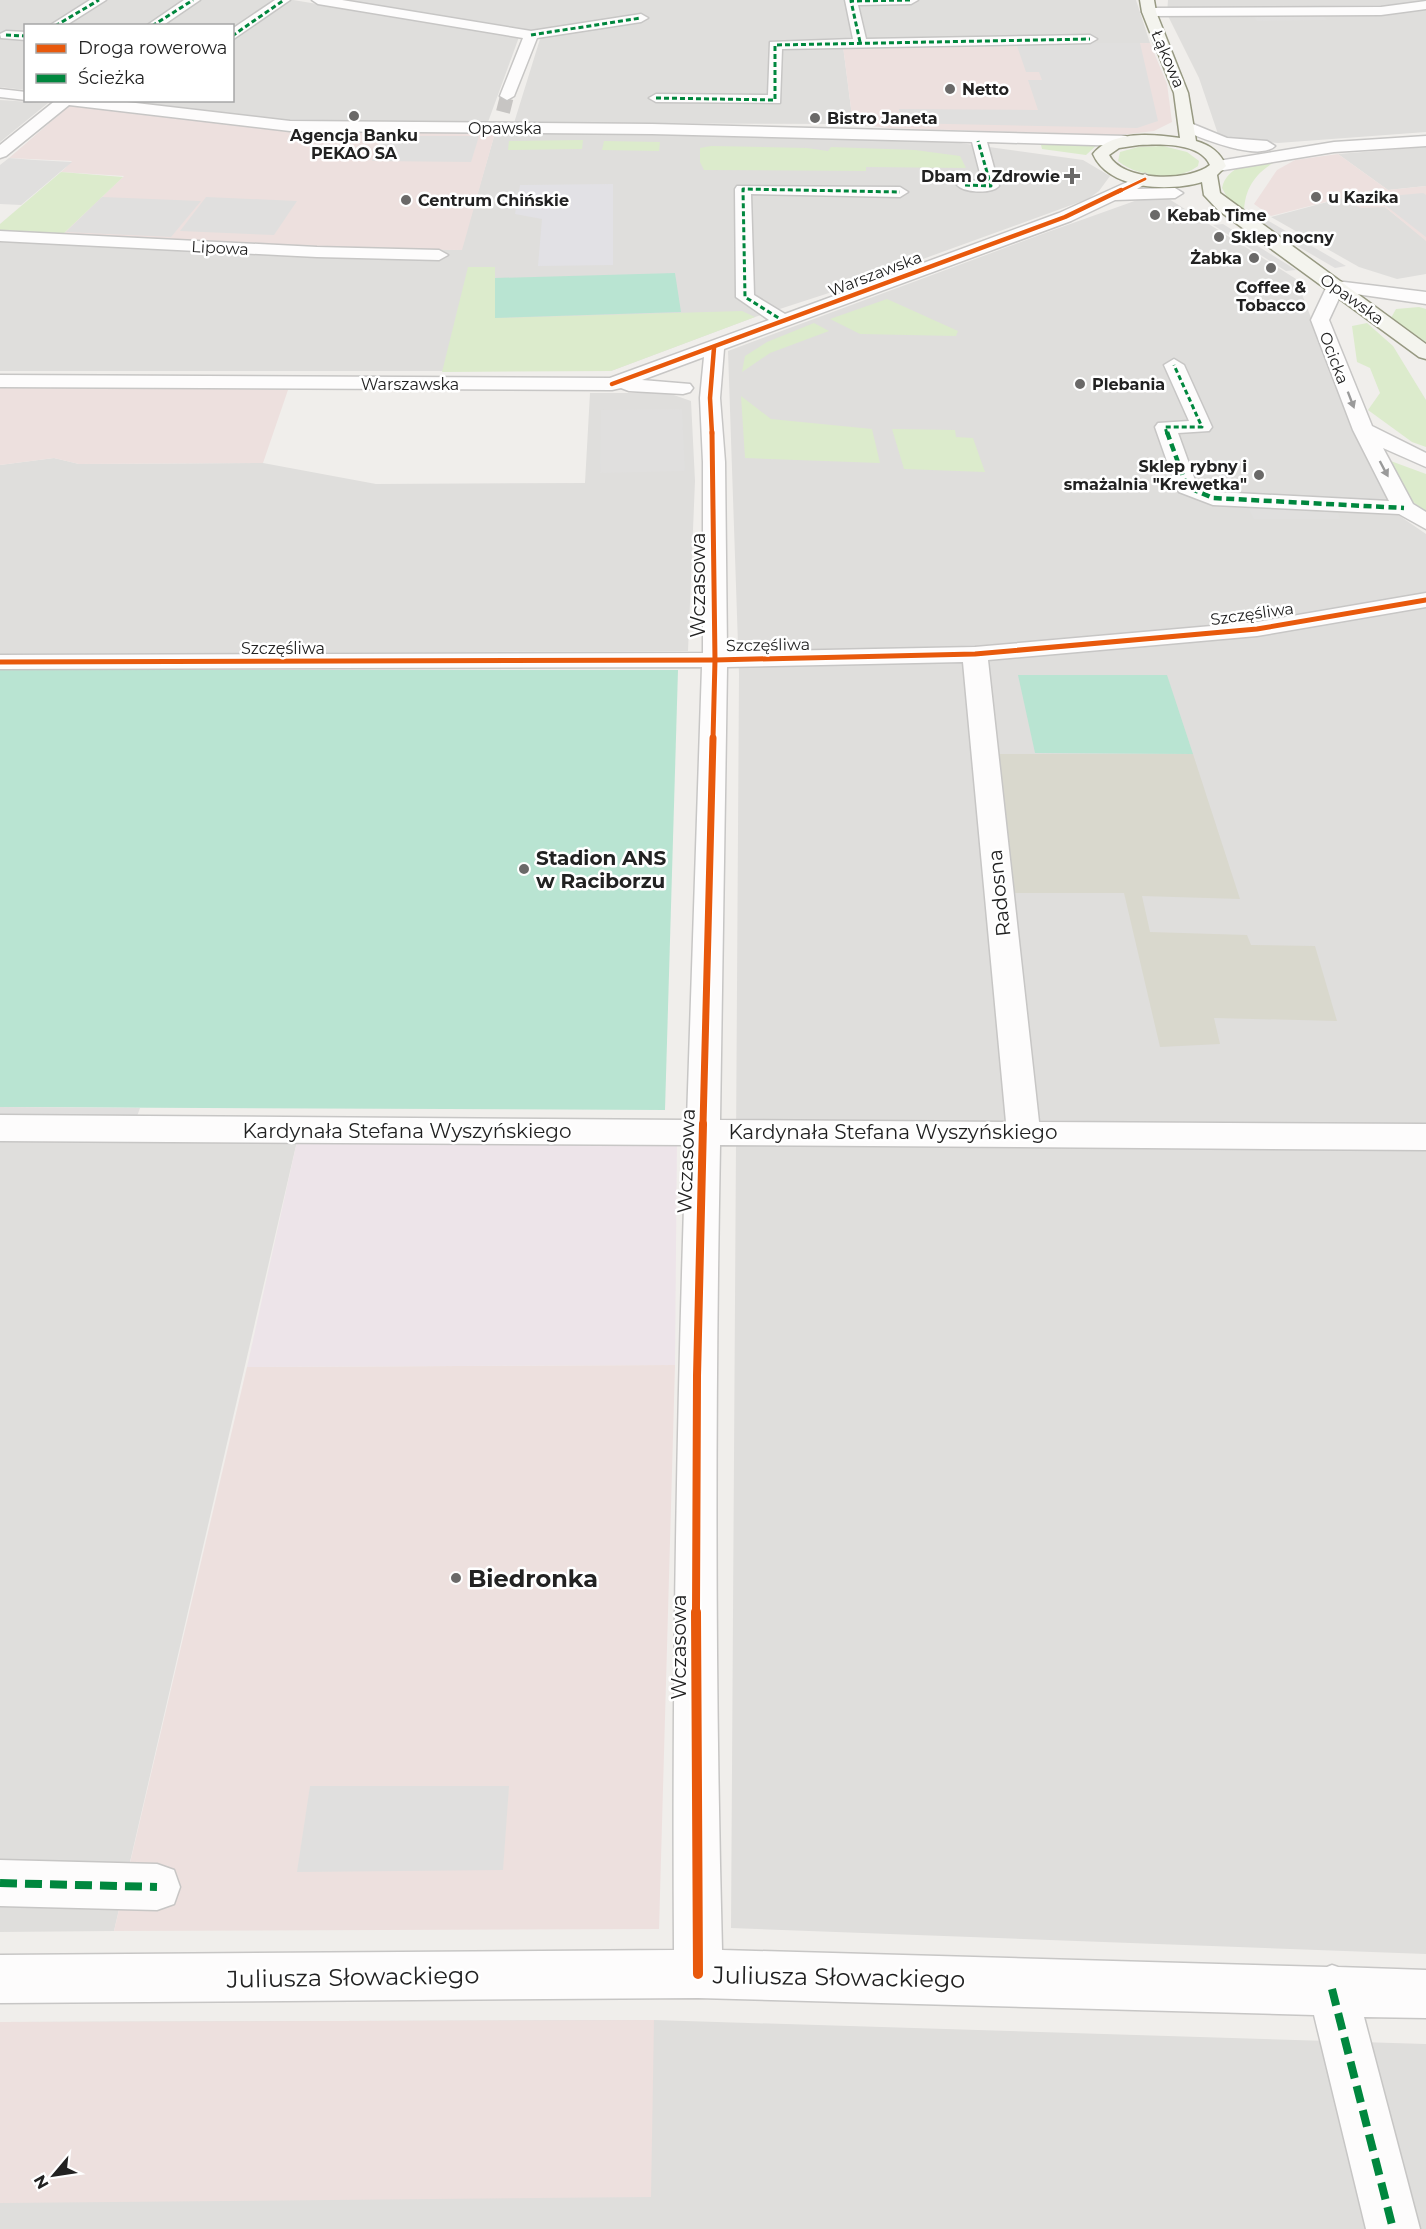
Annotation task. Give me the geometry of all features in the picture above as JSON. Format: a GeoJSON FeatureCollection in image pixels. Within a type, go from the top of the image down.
{"type":"FeatureCollection","features":[{"type":"Feature","properties":{"kind":"main road","name":"Łąkowa"},"geometry":{"type":"LineString","coordinates":[[1148,6],[1183,93],[1194,146]]}},
{"type":"Feature","properties":{"kind":"main road"},"geometry":{"type":"LineString","coordinates":[[1153,140],[1188,123]]}},
{"type":"Feature","properties":{"kind":"main road"},"geometry":{"type":"LineString","coordinates":[[1153,140],[1194,146],[1213,155],[1214,170],[1188,180],[1150,180],[1115,171],[1101,160],[1101,154],[1105,149],[1126,141],[1153,140]]}},
{"type":"Feature","properties":{"kind":"main road","name":"Opawska"},"geometry":{"type":"LineString","coordinates":[[1214,170],[1212,195],[1277,247],[1336,286],[1426,353]]}},
{"type":"Feature","properties":{"kind":"main road","name":"Opawska"},"geometry":{"type":"LineString","coordinates":[[1150,180],[1277,247]]}},
{"type":"Feature","properties":{"kind":"street"},"geometry":{"type":"LineString","coordinates":[[59,24],[99,0]]}},
{"type":"Feature","properties":{"kind":"street"},"geometry":{"type":"LineString","coordinates":[[155,24],[193,0]]}},
{"type":"Feature","properties":{"kind":"street"},"geometry":{"type":"LineString","coordinates":[[234,35],[284,0]]}},
{"type":"Feature","properties":{"kind":"street"},"geometry":{"type":"LineString","coordinates":[[318,0],[531,35],[641,18]]}},
{"type":"Feature","properties":{"kind":"street"},"geometry":{"type":"LineString","coordinates":[[860,42],[851,1],[910,0]]}},
{"type":"Feature","properties":{"kind":"street"},"geometry":{"type":"LineString","coordinates":[[1148,6],[1381,11],[1426,5]]}},
{"type":"Feature","properties":{"kind":"street"},"geometry":{"type":"LineString","coordinates":[[6,35],[24,36]]}},
{"type":"Feature","properties":{"kind":"street"},"geometry":{"type":"LineString","coordinates":[[507,96],[531,35]]}},
{"type":"Feature","properties":{"kind":"street"},"geometry":{"type":"LineString","coordinates":[[656,98],[775,100],[775,45],[1090,39]]}},
{"type":"Feature","properties":{"kind":"street"},"geometry":{"type":"LineString","coordinates":[[0,93],[24,96]]}},
{"type":"Feature","properties":{"kind":"street"},"geometry":{"type":"LineString","coordinates":[[0,153],[64,102]]}},
{"type":"Feature","properties":{"kind":"street","name":"Opawska"},"geometry":{"type":"LineString","coordinates":[[84,102],[290,126],[944,135],[1101,160]]}},
{"type":"Feature","properties":{"kind":"street"},"geometry":{"type":"LineString","coordinates":[[499,129],[503,112]]}},
{"type":"Feature","properties":{"kind":"street"},"geometry":{"type":"LineString","coordinates":[[1188,123],[1215,140],[1232,144],[1334,147],[1426,141]]}},
{"type":"Feature","properties":{"kind":"street"},"geometry":{"type":"LineString","coordinates":[[964,185],[991,186],[978,139]]}},
{"type":"Feature","properties":{"kind":"street","name":"Opawska"},"geometry":{"type":"LineString","coordinates":[[978,139],[1126,141]]}},
{"type":"Feature","properties":{"kind":"street"},"geometry":{"type":"LineString","coordinates":[[1194,146],[1219,150],[1278,146]]}},
{"type":"Feature","properties":{"kind":"street"},"geometry":{"type":"LineString","coordinates":[[1214,170],[1334,147]]}},
{"type":"Feature","properties":{"kind":"street"},"geometry":{"type":"LineString","coordinates":[[1109,197],[1115,171]]}},
{"type":"Feature","properties":{"kind":"street","name":"Warszawska"},"geometry":{"type":"LineString","coordinates":[[0,381],[612,384],[677,362],[1065,217],[1150,180]]}},
{"type":"Feature","properties":{"kind":"street"},"geometry":{"type":"LineString","coordinates":[[785,322],[745,297],[742,189],[900,192]]}},
{"type":"Feature","properties":{"kind":"street","name":"Warszawska"},"geometry":{"type":"LineString","coordinates":[[1109,197],[1155,192],[1185,199]]}},
{"type":"Feature","properties":{"kind":"street","name":"Lipowa"},"geometry":{"type":"LineString","coordinates":[[0,236],[317,252],[439,255]]}},
{"type":"Feature","properties":{"kind":"street"},"geometry":{"type":"LineString","coordinates":[[1336,286],[1426,298]]}},
{"type":"Feature","properties":{"kind":"street","name":"Ocicka"},"geometry":{"type":"LineString","coordinates":[[1336,286],[1320,320],[1363,430],[1404,508],[1426,522]]}},
{"type":"Feature","properties":{"kind":"street","name":"Wczasowa"},"geometry":{"type":"LineString","coordinates":[[699,1974],[695,1791],[697,1376],[715,660],[714,462],[702,388],[714,348]]}},
{"type":"Feature","properties":{"kind":"street"},"geometry":{"type":"LineString","coordinates":[[677,362],[702,388]]}},
{"type":"Feature","properties":{"kind":"street"},"geometry":{"type":"LineString","coordinates":[[1174,364],[1202,427],[1165,427],[1187,487],[1212,498],[1404,508]]}},
{"type":"Feature","properties":{"kind":"street"},"geometry":{"type":"LineString","coordinates":[[652,371],[702,388]]}},
{"type":"Feature","properties":{"kind":"street"},"geometry":{"type":"LineString","coordinates":[[612,384],[702,388]]}},
{"type":"Feature","properties":{"kind":"street"},"geometry":{"type":"LineString","coordinates":[[1363,430],[1426,461]]}},
{"type":"Feature","properties":{"kind":"street","name":"Szczęśliwa"},"geometry":{"type":"LineString","coordinates":[[0,662],[715,660],[975,654],[1257,629],[1426,600]]}},
{"type":"Feature","properties":{"kind":"street","name":"Radosna"},"geometry":{"type":"LineString","coordinates":[[975,654],[1024,1133]]}},
{"type":"Feature","properties":{"kind":"street","name":"Kardynała Stefana Wyszyńskiego"},"geometry":{"type":"LineString","coordinates":[[0,1128],[1426,1137]]}},
{"type":"Feature","properties":{"kind":"street"},"geometry":{"type":"LineString","coordinates":[[0,1883],[157,1887]]}},
{"type":"Feature","properties":{"kind":"street","name":"Juliusza Słowackiego"},"geometry":{"type":"LineString","coordinates":[[0,1979],[699,1974],[1332,1989],[1426,1994]]}},
{"type":"Feature","properties":{"kind":"street"},"geometry":{"type":"LineString","coordinates":[[1332,1989],[1392,2229]]}},
{"type":"Feature","properties":{"kind":"shaded area"},"geometry":{"type":"Polygon","coordinates":[[[0,0],[293,0],[519,37],[488,122],[275,120],[122,102],[234,102],[234,24],[24,24],[24,90],[0,87],[0,0]]]}},
{"type":"Feature","properties":{"kind":"shaded area"},"geometry":{"type":"Polygon","coordinates":[[[340,0],[1136,0],[1150,43],[843,46],[853,124],[514,123],[540,39],[530,30],[340,0]]]}},
{"type":"Feature","properties":{"kind":"shaded area"},"geometry":{"type":"Polygon","coordinates":[[[1168,0],[1426,0],[1426,132],[1278,143],[1219,137],[1199,78],[1167,14],[1168,0]]]}},
{"type":"Feature","properties":{"kind":"shaded area"},"geometry":{"type":"Polygon","coordinates":[[[1322,14],[1327,20],[1257,21],[1253,15],[1322,14]]]}},
{"type":"Feature","properties":{"kind":"shaded area"},"geometry":{"type":"Polygon","coordinates":[[[1016,43],[1140,43],[1158,121],[1137,128],[901,123],[899,109],[1038,110],[1028,80],[1042,80],[1039,72],[1026,72],[1016,43]]]}},
{"type":"Feature","properties":{"kind":"shaded area"},"geometry":{"type":"Polygon","coordinates":[[[1150,43],[1167,84],[1172,122],[1154,131],[1122,135],[889,128],[853,124],[843,46],[1150,43]]]}},
{"type":"Feature","properties":{"kind":"shaded area"},"geometry":{"type":"Polygon","coordinates":[[[0,100],[48,103],[0,142],[0,100]]]}},
{"type":"Feature","properties":{"kind":"shaded area"},"geometry":{"type":"Polygon","coordinates":[[[69,106],[289,130],[495,133],[462,250],[349,249],[62,235],[124,176],[61,172],[72,161],[9,158],[69,106]]]}},
{"type":"Feature","properties":{"kind":"shaded area"},"geometry":{"type":"Polygon","coordinates":[[[495,133],[842,136],[960,143],[1083,160],[1110,176],[1099,191],[1088,199],[832,292],[755,317],[611,371],[0,371],[0,232],[461,250],[495,133]]]}},
{"type":"Feature","properties":{"kind":"shaded area"},"geometry":{"type":"Polygon","coordinates":[[[383,136],[479,136],[471,162],[372,161],[383,136]]]}},
{"type":"Feature","properties":{"kind":"shaded area"},"geometry":{"type":"Polygon","coordinates":[[[1426,147],[1426,186],[1388,190],[1338,154],[1426,147]]]}},
{"type":"Feature","properties":{"kind":"shaded area"},"geometry":{"type":"Polygon","coordinates":[[[1338,154],[1388,190],[1426,186],[1426,241],[1385,207],[1361,208],[1341,198],[1271,216],[1254,204],[1277,170],[1295,160],[1338,154]]]}},
{"type":"Feature","properties":{"kind":"shaded area"},"geometry":{"type":"Polygon","coordinates":[[[9,158],[72,162],[21,205],[0,204],[0,165],[9,158]]]}},
{"type":"Feature","properties":{"kind":"shaded area"},"geometry":{"type":"Polygon","coordinates":[[[613,184],[613,265],[538,266],[542,219],[515,214],[520,185],[613,184]]]}},
{"type":"Feature","properties":{"kind":"shaded area"},"geometry":{"type":"Polygon","coordinates":[[[1423,193],[1426,195],[1426,237],[1385,205],[1379,197],[1423,193]]]}},
{"type":"Feature","properties":{"kind":"shaded area"},"geometry":{"type":"Polygon","coordinates":[[[102,197],[201,201],[171,237],[66,232],[102,197]]]}},
{"type":"Feature","properties":{"kind":"shaded area"},"geometry":{"type":"Polygon","coordinates":[[[206,197],[297,201],[274,235],[180,231],[206,197]]]}},
{"type":"Feature","properties":{"kind":"shaded area"},"geometry":{"type":"Polygon","coordinates":[[[1143,198],[1169,199],[1296,279],[1364,454],[1394,512],[1426,534],[1426,1954],[731,1928],[739,674],[728,351],[1045,233],[1143,198]]]}},
{"type":"Feature","properties":{"kind":"shaded area"},"geometry":{"type":"Polygon","coordinates":[[[1342,198],[1385,207],[1426,240],[1426,274],[1397,279],[1359,267],[1271,217],[1342,198]]]}},
{"type":"Feature","properties":{"kind":"shaded area"},"geometry":{"type":"Polygon","coordinates":[[[1267,220],[1346,266],[1335,268],[1256,222],[1267,220]]]}},
{"type":"Feature","properties":{"kind":"shaded area"},"geometry":{"type":"Polygon","coordinates":[[[1223,224],[1296,270],[1286,271],[1213,225],[1223,224]]]}},
{"type":"Feature","properties":{"kind":"shaded area"},"geometry":{"type":"Polygon","coordinates":[[[0,386],[289,387],[263,463],[79,464],[54,458],[0,465],[0,386]]]}},
{"type":"Feature","properties":{"kind":"shaded area"},"geometry":{"type":"Polygon","coordinates":[[[590,393],[668,393],[691,401],[695,481],[688,651],[0,654],[0,465],[54,458],[79,464],[263,463],[376,484],[585,483],[590,393]]]}},
{"type":"Feature","properties":{"kind":"shaded area"},"geometry":{"type":"Polygon","coordinates":[[[682,409],[685,471],[600,473],[601,410],[682,409]]]}},
{"type":"Feature","properties":{"kind":"shaded area"},"geometry":{"type":"Polygon","coordinates":[[[1248,507],[1338,513],[1340,519],[1254,519],[1248,507]]]}},
{"type":"Feature","properties":{"kind":"shaded area"},"geometry":{"type":"Polygon","coordinates":[[[993,754],[1193,754],[1240,899],[1142,896],[1150,932],[1247,935],[1251,945],[1315,946],[1337,1021],[1214,1018],[1220,1044],[1160,1047],[1124,893],[1011,893],[993,754]]]}},
{"type":"Feature","properties":{"kind":"shaded area"},"geometry":{"type":"Polygon","coordinates":[[[0,1107],[140,1108],[132,1130],[0,1128],[0,1107]]]}},
{"type":"Feature","properties":{"kind":"shaded area"},"geometry":{"type":"Polygon","coordinates":[[[298,1137],[114,1931],[0,1932],[0,1138],[298,1137]]]}},
{"type":"Feature","properties":{"kind":"shaded area"},"geometry":{"type":"Polygon","coordinates":[[[298,1137],[677,1139],[675,1365],[247,1367],[298,1137]]]}},
{"type":"Feature","properties":{"kind":"shaded area"},"geometry":{"type":"Polygon","coordinates":[[[675,1365],[659,1929],[114,1931],[247,1367],[675,1365]]]}},
{"type":"Feature","properties":{"kind":"shaded area"},"geometry":{"type":"Polygon","coordinates":[[[310,1786],[509,1786],[503,1870],[297,1872],[310,1786]]]}},
{"type":"Feature","properties":{"kind":"shaded area"},"geometry":{"type":"Polygon","coordinates":[[[654,2020],[1426,2044],[1426,2229],[0,2229],[0,2022],[654,2020]]]}},
{"type":"Feature","properties":{"kind":"shaded area"},"geometry":{"type":"Polygon","coordinates":[[[654,2020],[651,2197],[0,2203],[0,2022],[654,2020]]]}},
{"type":"Feature","properties":{"kind":"green space"},"geometry":{"type":"Polygon","coordinates":[[[583,140],[582,149],[508,150],[509,141],[583,140]]]}},
{"type":"Feature","properties":{"kind":"green space"},"geometry":{"type":"Polygon","coordinates":[[[604,141],[660,142],[659,151],[602,150],[604,141]]]}},
{"type":"Feature","properties":{"kind":"green space"},"geometry":{"type":"Polygon","coordinates":[[[1040,141],[1099,143],[1086,155],[1042,149],[1040,141]]]}},
{"type":"Feature","properties":{"kind":"green space"},"geometry":{"type":"Polygon","coordinates":[[[711,146],[807,148],[828,151],[831,147],[915,150],[960,156],[966,168],[866,167],[866,171],[704,170],[700,162],[700,148],[711,146]]]}},
{"type":"Feature","properties":{"kind":"green space"},"geometry":{"type":"Polygon","coordinates":[[[1163,146],[1187,152],[1199,161],[1198,166],[1180,174],[1158,176],[1136,171],[1118,161],[1120,152],[1138,147],[1163,146]]]}},
{"type":"Feature","properties":{"kind":"green space"},"geometry":{"type":"Polygon","coordinates":[[[1283,157],[1260,173],[1250,186],[1244,212],[1228,199],[1222,188],[1225,179],[1231,173],[1255,162],[1283,157]]]}},
{"type":"Feature","properties":{"kind":"green space"},"geometry":{"type":"Polygon","coordinates":[[[61,172],[123,177],[62,235],[0,232],[0,224],[61,172]]]}},
{"type":"Feature","properties":{"kind":"green space"},"geometry":{"type":"Polygon","coordinates":[[[468,267],[495,267],[495,318],[742,311],[755,317],[611,371],[442,372],[468,267]]]}},
{"type":"Feature","properties":{"kind":"green space"},"geometry":{"type":"Polygon","coordinates":[[[675,273],[681,312],[495,318],[495,278],[675,273]]]}},
{"type":"Feature","properties":{"kind":"green space"},"geometry":{"type":"Polygon","coordinates":[[[887,299],[958,331],[956,336],[860,334],[830,319],[887,299]]]}},
{"type":"Feature","properties":{"kind":"green space"},"geometry":{"type":"Polygon","coordinates":[[[1419,307],[1426,309],[1426,342],[1391,318],[1396,309],[1419,307]]]}},
{"type":"Feature","properties":{"kind":"green space"},"geometry":{"type":"Polygon","coordinates":[[[814,323],[829,331],[770,353],[742,372],[745,356],[767,342],[814,323]]]}},
{"type":"Feature","properties":{"kind":"green space"},"geometry":{"type":"Polygon","coordinates":[[[1367,323],[1393,346],[1426,400],[1426,447],[1412,442],[1368,410],[1380,393],[1370,368],[1357,362],[1352,326],[1367,323]]]}},
{"type":"Feature","properties":{"kind":"green space"},"geometry":{"type":"Polygon","coordinates":[[[741,396],[771,419],[872,429],[880,463],[745,458],[741,396]]]}},
{"type":"Feature","properties":{"kind":"green space"},"geometry":{"type":"Polygon","coordinates":[[[892,429],[955,430],[956,437],[973,438],[985,472],[904,469],[892,429]]]}},
{"type":"Feature","properties":{"kind":"green space"},"geometry":{"type":"Polygon","coordinates":[[[1388,460],[1426,474],[1426,512],[1413,502],[1388,460]]]}},
{"type":"Feature","properties":{"kind":"green space","name":"Stadion ANS w Raciborzu"},"geometry":{"type":"Polygon","coordinates":[[[0,670],[678,670],[665,1110],[0,1107],[0,670]]]}},
{"type":"Feature","properties":{"kind":"green space"},"geometry":{"type":"Polygon","coordinates":[[[1018,675],[1167,675],[1193,754],[1035,753],[1018,675]]]}},
{"type":"Feature","properties":{"kind":"tunnel"},"geometry":{"type":"LineString","coordinates":[[503,112],[507,96]]}},
{"type":"Feature","properties":{"kind":"marked path"},"geometry":{"type":"LineString","coordinates":[[58,24],[99,0]]}},
{"type":"Feature","properties":{"kind":"marked path"},"geometry":{"type":"LineString","coordinates":[[155,24],[193,0]]}},
{"type":"Feature","properties":{"kind":"marked path"},"geometry":{"type":"LineString","coordinates":[[234,35],[284,0]]}},
{"type":"Feature","properties":{"kind":"marked path"},"geometry":{"type":"LineString","coordinates":[[860,42],[851,1],[911,0]]}},
{"type":"Feature","properties":{"kind":"marked path"},"geometry":{"type":"LineString","coordinates":[[531,35],[641,18]]}},
{"type":"Feature","properties":{"kind":"marked path"},"geometry":{"type":"LineString","coordinates":[[6,35],[24,36]]}},
{"type":"Feature","properties":{"kind":"marked path"},"geometry":{"type":"LineString","coordinates":[[656,98],[775,100],[775,45],[1090,39]]}},
{"type":"Feature","properties":{"kind":"marked path"},"geometry":{"type":"LineString","coordinates":[[965,185],[991,186],[978,141]]}},
{"type":"Feature","properties":{"kind":"marked path"},"geometry":{"type":"LineString","coordinates":[[785,322],[745,297],[743,189],[900,192]]}},
{"type":"Feature","properties":{"kind":"marked path"},"geometry":{"type":"LineString","coordinates":[[1174,365],[1202,427],[1165,427],[1187,487],[1213,498],[1404,508]]}},
{"type":"Feature","properties":{"kind":"marked path"},"geometry":{"type":"LineString","coordinates":[[0,1883],[157,1887]]}},
{"type":"Feature","properties":{"kind":"marked path"},"geometry":{"type":"LineString","coordinates":[[1332,1989],[1393,2229]]}},
{"type":"Feature","properties":{"kind":"cycle path"},"geometry":{"type":"LineString","coordinates":[[612,384],[1065,217],[1145,179]]}},
{"type":"Feature","properties":{"kind":"cycle path"},"geometry":{"type":"LineString","coordinates":[[698,1974],[695,1791],[697,1376],[715,660],[714,462],[710,398],[714,348]]}},
{"type":"Feature","properties":{"kind":"cycle path"},"geometry":{"type":"LineString","coordinates":[[0,662],[715,660],[975,654],[1257,629],[1426,600]]}},
{"type":"Feature","properties":{"kind":"place","name":"Netto"},"geometry":{"type":"Point","coordinates":[950,89]}},
{"type":"Feature","properties":{"kind":"place","name":"Agencja Banku PEKAO SA"},"geometry":{"type":"Point","coordinates":[354,116]}},
{"type":"Feature","properties":{"kind":"place","name":"Bistro Janeta"},"geometry":{"type":"Point","coordinates":[815,118]}},
{"type":"Feature","properties":{"kind":"place","name":"Dbam o Zdrowie"},"geometry":{"type":"Point","coordinates":[1072,176]}},
{"type":"Feature","properties":{"kind":"place","name":"u Kazika"},"geometry":{"type":"Point","coordinates":[1316,197]}},
{"type":"Feature","properties":{"kind":"place","name":"Centrum Chińskie"},"geometry":{"type":"Point","coordinates":[406,200]}},
{"type":"Feature","properties":{"kind":"place","name":"Kebab Time"},"geometry":{"type":"Point","coordinates":[1155,215]}},
{"type":"Feature","properties":{"kind":"place","name":"Sklep nocny"},"geometry":{"type":"Point","coordinates":[1219,237]}},
{"type":"Feature","properties":{"kind":"place","name":"Żabka"},"geometry":{"type":"Point","coordinates":[1254,258]}},
{"type":"Feature","properties":{"kind":"place","name":"Coffee & Tobacco"},"geometry":{"type":"Point","coordinates":[1271,268]}},
{"type":"Feature","properties":{"kind":"place","name":"Plebania"},"geometry":{"type":"Point","coordinates":[1080,384]}},
{"type":"Feature","properties":{"kind":"place","name":"Sklep rybny i smażalnia \"Krewetka\""},"geometry":{"type":"Point","coordinates":[1259,475]}},
{"type":"Feature","properties":{"kind":"place","name":"Stadion ANS w Raciborzu"},"geometry":{"type":"Point","coordinates":[524,869]}},
{"type":"Feature","properties":{"kind":"place","name":"Biedronka"},"geometry":{"type":"Point","coordinates":[456,1578]}}]}
